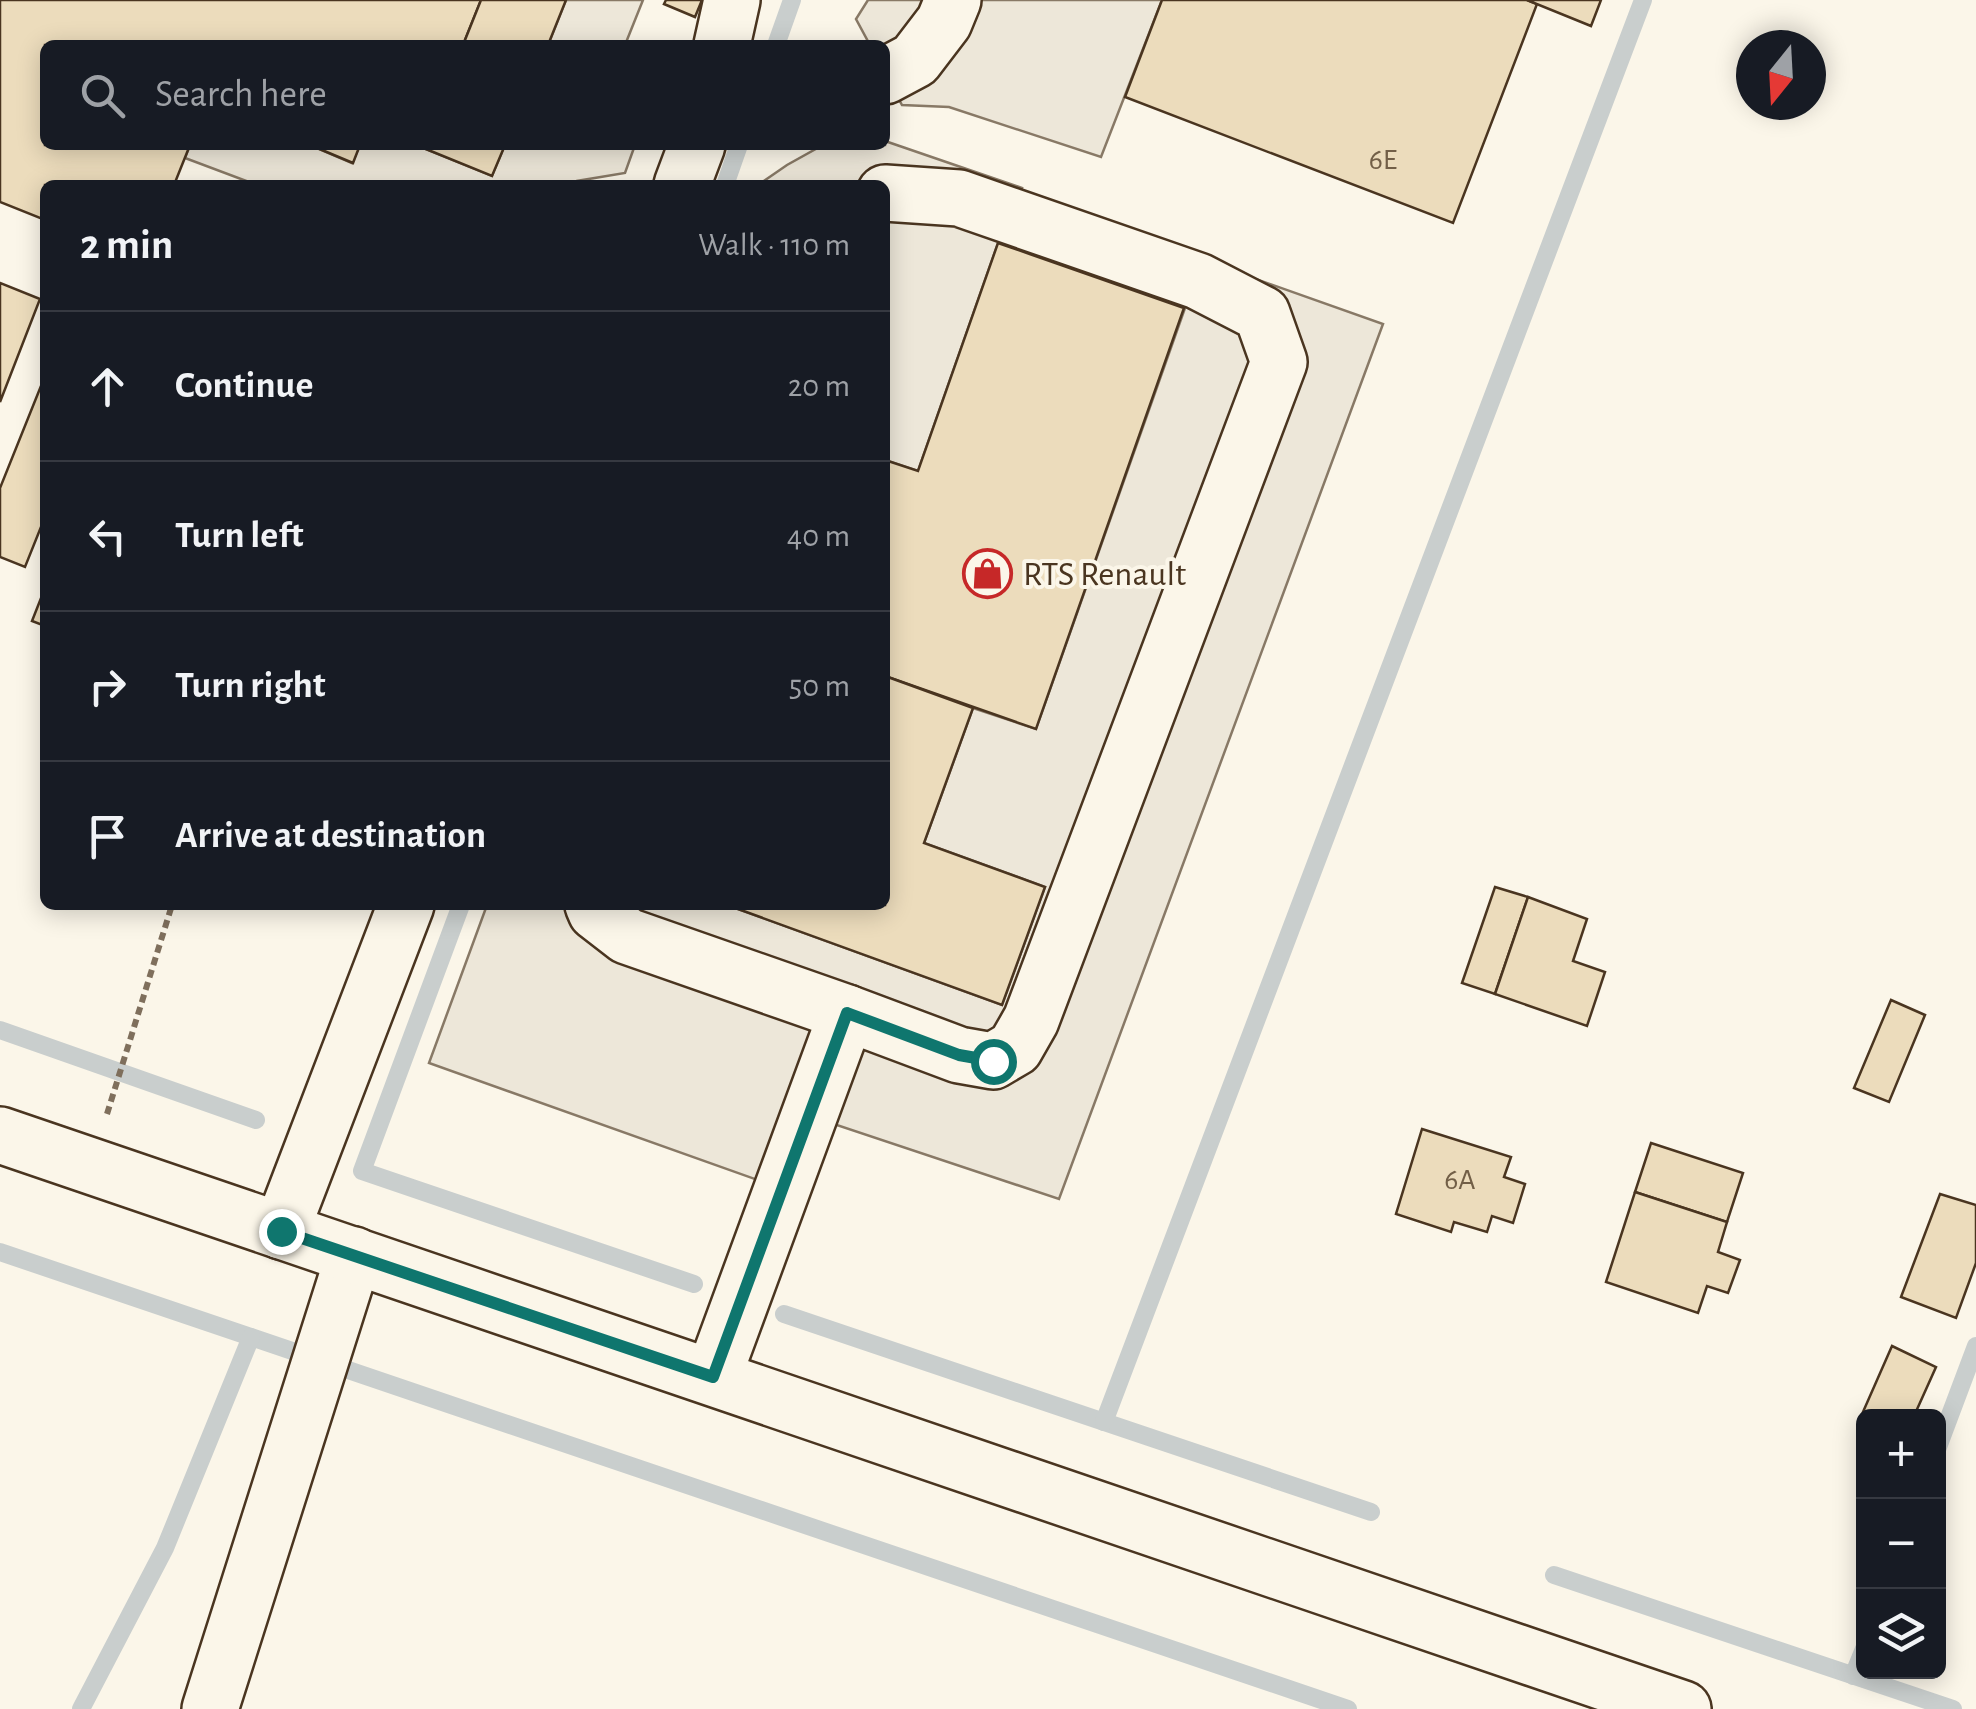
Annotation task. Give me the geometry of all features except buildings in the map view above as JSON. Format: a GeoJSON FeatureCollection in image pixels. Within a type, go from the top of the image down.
{"type":"FeatureCollection","features":[{"type":"Feature","properties":{"kind":"main road"},"geometry":{"type":"LineString","coordinates":[[723,40],[732,0]]}},
{"type":"Feature","properties":{"kind":"main road"},"geometry":{"type":"LineString","coordinates":[[890,73],[915,60],[944,22],[953,0]]}},
{"type":"Feature","properties":{"kind":"main road"},"geometry":{"type":"LineString","coordinates":[[684,180],[695,150]]}},
{"type":"Feature","properties":{"kind":"main road"},"geometry":{"type":"LineString","coordinates":[[595,910],[627,936],[959,1055],[993,1061],[1015,1048],[1031,1020],[1279,362],[1262,314],[1198,281],[959,198],[890,193]]}},
{"type":"Feature","properties":{"kind":"main road"},"geometry":{"type":"LineString","coordinates":[[281,1231],[404,910]]}},
{"type":"Feature","properties":{"kind":"main road"},"geometry":{"type":"LineString","coordinates":[[713,1377],[847,1013]]}},
{"type":"Feature","properties":{"kind":"main road"},"geometry":{"type":"LineString","coordinates":[[0,1136],[1683,1709]]}},
{"type":"Feature","properties":{"kind":"main road"},"geometry":{"type":"LineString","coordinates":[[210,1709],[354,1256]]}},
{"type":"Feature","properties":{"kind":"path"},"geometry":{"type":"LineString","coordinates":[[91,1166],[170,910]]}},
{"type":"Feature","properties":{"kind":"shaded area"},"geometry":{"type":"Polygon","coordinates":[[[566,0],[643,0],[627,40],[550,40],[566,0]]]}},
{"type":"Feature","properties":{"kind":"shaded area"},"geometry":{"type":"Polygon","coordinates":[[[868,0],[1162,0],[1101,157],[949,107],[902,105],[890,83],[890,40],[867,40],[856,19],[868,0]]]}},
{"type":"Feature","properties":{"kind":"shaded area"},"geometry":{"type":"Polygon","coordinates":[[[890,143],[1022,188],[998,243],[918,471],[890,462],[890,180],[765,180],[814,150],[890,150],[890,143]]]}},
{"type":"Feature","properties":{"kind":"shaded area"},"geometry":{"type":"Polygon","coordinates":[[[188,150],[322,150],[352,163],[358,150],[428,150],[492,176],[503,150],[633,150],[625,173],[583,180],[244,180],[185,158],[188,150]]]}},
{"type":"Feature","properties":{"kind":"shaded area"},"geometry":{"type":"Polygon","coordinates":[[[1202,260],[1383,324],[1059,1199],[810,1116],[783,1189],[429,1063],[485,910],[741,910],[1002,1005],[1045,887],[924,843],[973,708],[1036,729],[1202,260]]]}},
{"type":"Feature","properties":{"kind":"waterway"},"geometry":{"type":"LineString","coordinates":[[778,40],[792,0]]}},
{"type":"Feature","properties":{"kind":"waterway"},"geometry":{"type":"LineString","coordinates":[[1104,1422],[1643,0]]}},
{"type":"Feature","properties":{"kind":"waterway"},"geometry":{"type":"LineString","coordinates":[[727,180],[737,150]]}},
{"type":"Feature","properties":{"kind":"waterway"},"geometry":{"type":"LineString","coordinates":[[459,910],[362,1171],[694,1284]]}},
{"type":"Feature","properties":{"kind":"waterway"},"geometry":{"type":"LineString","coordinates":[[0,1030],[256,1120]]}},
{"type":"Feature","properties":{"kind":"waterway"},"geometry":{"type":"LineString","coordinates":[[0,1252],[1348,1709]]}},
{"type":"Feature","properties":{"kind":"waterway"},"geometry":{"type":"LineString","coordinates":[[784,1314],[1371,1512]]}},
{"type":"Feature","properties":{"kind":"waterway"},"geometry":{"type":"LineString","coordinates":[[81,1709],[165,1548],[251,1337]]}},
{"type":"Feature","properties":{"kind":"waterway"},"geometry":{"type":"LineString","coordinates":[[1946,1426],[1976,1346]]}},
{"type":"Feature","properties":{"kind":"waterway"},"geometry":{"type":"LineString","coordinates":[[1554,1575],[1953,1709]]}},
{"type":"Feature","properties":{"kind":"waterway"},"geometry":{"type":"LineString","coordinates":[[1853,1676],[1856,1669]]}},
{"type":"Feature","properties":{"kind":"place","name":"RTS Renault"},"geometry":{"type":"Point","coordinates":[988,574]}},
{"type":"Feature","properties":{"kind":"route"},"geometry":{"type":"LineString","coordinates":[[281,1231],[713,1377],[847,1013],[959,1055],[993,1061]]}}]}
